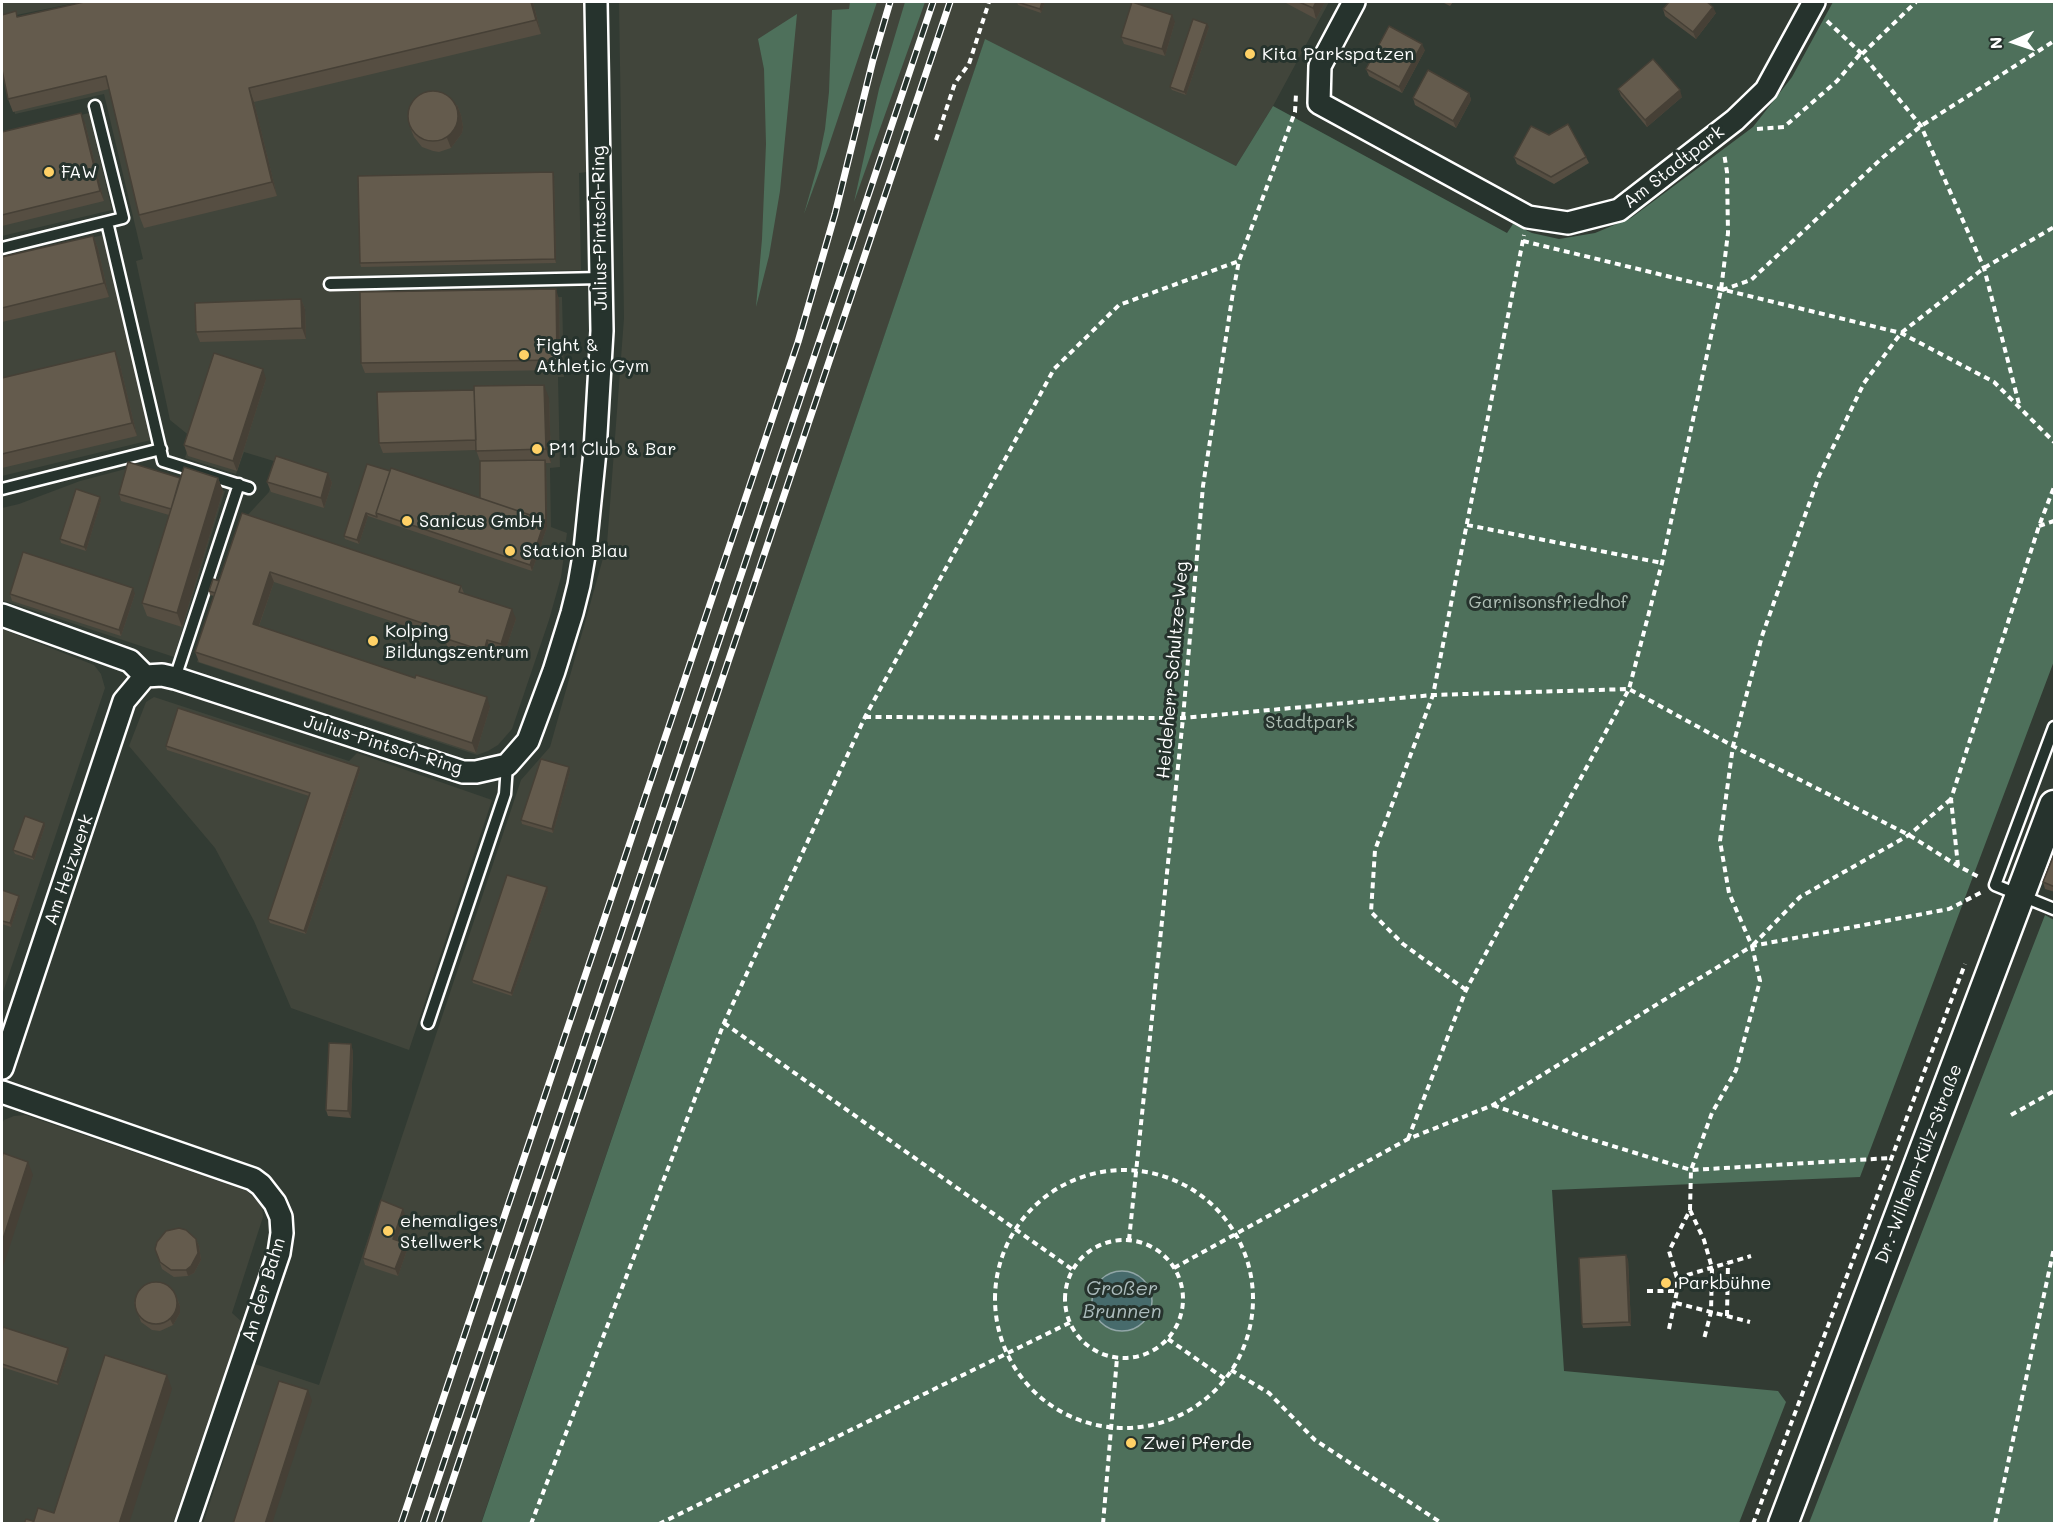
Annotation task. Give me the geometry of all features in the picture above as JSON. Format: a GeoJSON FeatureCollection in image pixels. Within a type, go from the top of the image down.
{"type":"FeatureCollection","features":[{"type":"Feature","properties":{"kind":"main road","name":"Dr.-Wilhelm-Külz-Straße"},"geometry":{"type":"LineString","coordinates":[[1783,1524],[2008,890],[2055,805]]}},
{"type":"Feature","properties":{"kind":"street","name":"Julius-Pintsch-Ring"},"geometry":{"type":"LineString","coordinates":[[145,676],[162,675],[175,678],[463,772],[476,772],[507,765],[528,741],[554,671],[579,585],[595,451],[600,382],[601,278],[596,2]]}},
{"type":"Feature","properties":{"kind":"street","name":"Am Stadtpark"},"geometry":{"type":"LineString","coordinates":[[1354,2],[1320,66],[1319,104],[1528,217],[1568,223],[1619,210],[1721,131],[1766,90],[1812,4]]}},
{"type":"Feature","properties":{"kind":"street"},"geometry":{"type":"LineString","coordinates":[[2,615],[130,661],[145,676]]}},
{"type":"Feature","properties":{"kind":"street","name":"Am Heizwerk"},"geometry":{"type":"LineString","coordinates":[[2,1068],[124,701],[145,676]]}},
{"type":"Feature","properties":{"kind":"street","name":"An der Bahn"},"geometry":{"type":"LineString","coordinates":[[2,1092],[253,1179],[261,1185],[275,1203],[281,1217],[282,1233],[279,1253],[188,1524]]}},
{"type":"Feature","properties":{"kind":"lane"},"geometry":{"type":"LineString","coordinates":[[2,248],[123,218],[95,106]]}},
{"type":"Feature","properties":{"kind":"lane"},"geometry":{"type":"LineString","coordinates":[[106,222],[163,460],[244,486],[175,678]]}},
{"type":"Feature","properties":{"kind":"lane"},"geometry":{"type":"LineString","coordinates":[[330,284],[601,278]]}},
{"type":"Feature","properties":{"kind":"lane"},"geometry":{"type":"LineString","coordinates":[[2,489],[160,449]]}},
{"type":"Feature","properties":{"kind":"lane"},"geometry":{"type":"LineString","coordinates":[[2055,727],[2008,890],[2055,909]]}},
{"type":"Feature","properties":{"kind":"lane"},"geometry":{"type":"LineString","coordinates":[[428,1023],[504,794],[507,765]]}},
{"type":"Feature","properties":{"kind":"path"},"geometry":{"type":"LineString","coordinates":[[936,140],[955,83],[969,64],[989,2]]}},
{"type":"Feature","properties":{"kind":"path"},"geometry":{"type":"LineString","coordinates":[[1408,1139],[1466,990],[1629,688],[1662,562],[1721,290],[1728,233],[1727,172],[1721,131],[1784,127],[1837,81],[1916,2]]}},
{"type":"Feature","properties":{"kind":"path"},"geometry":{"type":"LineString","coordinates":[[1812,4],[1862,54],[1921,126],[1984,268],[2019,405]]}},
{"type":"Feature","properties":{"kind":"path"},"geometry":{"type":"LineString","coordinates":[[1721,290],[1751,280],[1882,158],[1921,126],[2055,41]]}},
{"type":"Feature","properties":{"kind":"path","name":"Heideherr-Schultze-Weg"},"geometry":{"type":"LineString","coordinates":[[1129,1240],[1183,718],[1203,486],[1239,261],[1295,112]]}},
{"type":"Feature","properties":{"kind":"path"},"geometry":{"type":"LineString","coordinates":[[1466,990],[1403,944],[1371,912],[1375,850],[1433,695],[1528,217]]}},
{"type":"Feature","properties":{"kind":"path"},"geometry":{"type":"LineString","coordinates":[[1669,1329],[1676,1303],[1677,1278],[1669,1251],[1690,1210],[1691,1170],[1713,1113],[1737,1070],[1760,981],[1752,946],[1729,892],[1720,841],[1733,746],[1762,636],[1819,477],[1864,383],[1901,333],[1984,268],[2055,227]]}},
{"type":"Feature","properties":{"kind":"path"},"geometry":{"type":"LineString","coordinates":[[1523,241],[1901,333],[1994,382],[2055,442]]}},
{"type":"Feature","properties":{"kind":"path"},"geometry":{"type":"LineString","coordinates":[[531,1524],[724,1023],[865,717],[1054,369],[1119,305],[1239,261]]}},
{"type":"Feature","properties":{"kind":"path"},"geometry":{"type":"LineString","coordinates":[[1958,866],[1951,799],[2039,526],[2055,487]]}},
{"type":"Feature","properties":{"kind":"path"},"geometry":{"type":"LineString","coordinates":[[2039,526],[2055,521]]}},
{"type":"Feature","properties":{"kind":"path"},"geometry":{"type":"LineString","coordinates":[[1467,525],[1662,562]]}},
{"type":"Feature","properties":{"kind":"path"},"geometry":{"type":"LineString","coordinates":[[865,717],[1183,718],[1433,695],[1629,688],[1733,746],[1909,835],[1958,866],[2008,890]]}},
{"type":"Feature","properties":{"kind":"path"},"geometry":{"type":"LineString","coordinates":[[1174,1268],[1408,1139],[1493,1105],[1752,946],[1800,897],[1909,835],[1951,799]]}},
{"type":"Feature","properties":{"kind":"path"},"geometry":{"type":"LineString","coordinates":[[1752,946],[1949,909],[2008,890]]}},
{"type":"Feature","properties":{"kind":"path"},"geometry":{"type":"LineString","coordinates":[[1753,1524],[1966,962]]}},
{"type":"Feature","properties":{"kind":"path"},"geometry":{"type":"LineString","coordinates":[[724,1023],[1073,1270]]}},
{"type":"Feature","properties":{"kind":"path"},"geometry":{"type":"LineString","coordinates":[[2012,1115],[2055,1091]]}},
{"type":"Feature","properties":{"kind":"path"},"geometry":{"type":"LineString","coordinates":[[1493,1105],[1580,1136],[1691,1170],[1891,1158]]}},
{"type":"Feature","properties":{"kind":"path"},"geometry":{"type":"LineString","coordinates":[[1144,1170],[1186,1185],[1221,1213],[1244,1250],[1253,1294],[1247,1338],[1225,1379],[1195,1408],[1154,1425],[1111,1428],[1073,1419],[1039,1397],[1012,1366],[997,1328],[994,1287],[1005,1247],[1016,1229],[1027,1213],[1058,1187],[1100,1171],[1144,1170]]}},
{"type":"Feature","properties":{"kind":"path"},"geometry":{"type":"LineString","coordinates":[[1690,1210],[1704,1240],[1712,1268],[1711,1312],[1704,1339]]}},
{"type":"Feature","properties":{"kind":"path"},"geometry":{"type":"LineString","coordinates":[[1129,1240],[1141,1242],[1156,1249],[1170,1260],[1179,1275],[1184,1292],[1183,1310],[1177,1326],[1168,1339],[1152,1352],[1136,1358],[1118,1358],[1100,1353],[1085,1344],[1073,1330],[1067,1313],[1065,1295],[1069,1277],[1078,1262],[1090,1250],[1106,1243],[1129,1240]]}},
{"type":"Feature","properties":{"kind":"path"},"geometry":{"type":"LineString","coordinates":[[1995,1524],[2055,1248]]}},
{"type":"Feature","properties":{"kind":"path"},"geometry":{"type":"LineString","coordinates":[[1677,1278],[1751,1256]]}},
{"type":"Feature","properties":{"kind":"path"},"geometry":{"type":"LineString","coordinates":[[1727,1316],[1728,1263]]}},
{"type":"Feature","properties":{"kind":"path"},"geometry":{"type":"LineString","coordinates":[[1647,1291],[1677,1291]]}},
{"type":"Feature","properties":{"kind":"path"},"geometry":{"type":"LineString","coordinates":[[1676,1303],[1750,1322]]}},
{"type":"Feature","properties":{"kind":"path"},"geometry":{"type":"LineString","coordinates":[[659,1524],[1071,1322]]}},
{"type":"Feature","properties":{"kind":"path"},"geometry":{"type":"LineString","coordinates":[[1168,1339],[1225,1379]]}},
{"type":"Feature","properties":{"kind":"path"},"geometry":{"type":"LineString","coordinates":[[1103,1524],[1118,1358]]}},
{"type":"Feature","properties":{"kind":"path"},"geometry":{"type":"LineString","coordinates":[[1231,1370],[1269,1393],[1315,1440],[1443,1524]]}},
{"type":"Feature","properties":{"kind":"shaded area"},"geometry":{"type":"Polygon","coordinates":[[[2,2],[80,2],[2,18],[2,2]]]}},
{"type":"Feature","properties":{"kind":"shaded area"},"geometry":{"type":"Polygon","coordinates":[[[129,2],[583,2],[587,172],[579,173],[581,270],[360,275],[361,300],[562,297],[564,377],[558,377],[560,467],[550,468],[551,527],[567,533],[561,577],[512,729],[498,745],[488,751],[477,755],[197,662],[244,519],[269,492],[277,462],[244,452],[236,474],[185,458],[191,437],[170,420],[136,261],[143,259],[104,94],[15,114],[2,55],[2,27],[129,2]]]}},
{"type":"Feature","properties":{"kind":"shaded area"},"geometry":{"type":"Polygon","coordinates":[[[619,2],[1329,2],[1273,106],[1236,166],[985,40],[481,1523],[203,1524],[255,1364],[319,1385],[521,780],[550,747],[607,544],[624,318],[619,2]]]}},
{"type":"Feature","properties":{"kind":"shaded area","name":"FAW"},"geometry":{"type":"Polygon","coordinates":[[[89,113],[112,210],[2,236],[2,134],[89,113]]]}},
{"type":"Feature","properties":{"kind":"shaded area"},"geometry":{"type":"Polygon","coordinates":[[[103,235],[151,440],[2,476],[2,259],[103,235]]]}},
{"type":"Feature","properties":{"kind":"shaded area"},"geometry":{"type":"Polygon","coordinates":[[[133,467],[184,483],[187,478],[225,491],[174,657],[2,600],[2,508],[80,481],[133,467]]]}},
{"type":"Feature","properties":{"kind":"shaded area"},"geometry":{"type":"Polygon","coordinates":[[[2,629],[94,665],[101,674],[105,688],[2,995],[2,629]]]}},
{"type":"Feature","properties":{"kind":"shaded area"},"geometry":{"type":"Polygon","coordinates":[[[154,697],[349,761],[357,753],[492,800],[409,1050],[291,1008],[254,921],[215,848],[129,746],[146,702],[154,697]]]}},
{"type":"Feature","properties":{"kind":"shaded area"},"geometry":{"type":"Polygon","coordinates":[[[25,1115],[247,1191],[262,1206],[263,1217],[232,1313],[242,1322],[173,1523],[2,1524],[2,1124],[4,1120],[14,1116],[25,1115]]]}},
{"type":"Feature","properties":{"kind":"green space"},"geometry":{"type":"Polygon","coordinates":[[[850,2],[877,2],[804,214],[825,129],[829,92],[832,10],[849,9],[850,2]]]}},
{"type":"Feature","properties":{"kind":"green space"},"geometry":{"type":"Polygon","coordinates":[[[905,2],[925,2],[854,202],[879,89],[905,2]]]}},
{"type":"Feature","properties":{"kind":"green space","name":"Stadtpark"},"geometry":{"type":"Polygon","coordinates":[[[1833,2],[2054,2],[2054,661],[1860,1177],[1552,1190],[1564,1371],[1778,1391],[1786,1402],[1739,1523],[481,1524],[985,39],[1236,166],[1273,106],[1507,233],[1513,224],[1532,233],[1559,239],[1595,233],[1631,218],[1753,127],[1792,77],[1833,2]]]}},
{"type":"Feature","properties":{"kind":"green space"},"geometry":{"type":"Polygon","coordinates":[[[797,14],[780,191],[769,256],[756,307],[762,239],[766,144],[764,69],[758,39],[797,14]]]}},
{"type":"Feature","properties":{"kind":"green space"},"geometry":{"type":"Polygon","coordinates":[[[2045,915],[2054,920],[2054,1523],[1809,1523],[2045,915]]]}},
{"type":"Feature","properties":{"kind":"water","name":"Großer Brunnen"},"geometry":{"type":"Polygon","coordinates":[[[1122,1271],[1139,1276],[1147,1284],[1152,1301],[1147,1318],[1139,1326],[1122,1331],[1105,1326],[1097,1318],[1092,1301],[1097,1284],[1105,1276],[1122,1271]]]}},
{"type":"Feature","properties":{"kind":"building"},"geometry":{"type":"Polygon","coordinates":[[[84,2],[531,2],[536,20],[249,88],[272,182],[139,215],[106,76],[8,99],[2,70],[2,15],[16,11],[17,17],[84,2]]]}},
{"type":"Feature","properties":{"kind":"building"},"geometry":{"type":"Polygon","coordinates":[[[1017,2],[1042,2],[1040,9],[1017,2]]]}},
{"type":"Feature","properties":{"kind":"building"},"geometry":{"type":"Polygon","coordinates":[[[1132,2],[1172,15],[1162,49],[1121,37],[1132,2]]]}},
{"type":"Feature","properties":{"kind":"building"},"geometry":{"type":"Polygon","coordinates":[[[1299,2],[1316,2],[1313,8],[1299,2]]]}},
{"type":"Feature","properties":{"kind":"building"},"geometry":{"type":"Polygon","coordinates":[[[1669,2],[1707,2],[1713,7],[1693,32],[1663,9],[1669,2]]]}},
{"type":"Feature","properties":{"kind":"building"},"geometry":{"type":"Polygon","coordinates":[[[1193,19],[1207,24],[1184,92],[1170,87],[1193,19]]]}},
{"type":"Feature","properties":{"kind":"building"},"geometry":{"type":"Polygon","coordinates":[[[1389,26],[1422,44],[1399,87],[1366,69],[1389,26]]]}},
{"type":"Feature","properties":{"kind":"building"},"geometry":{"type":"Polygon","coordinates":[[[1653,59],[1680,90],[1645,120],[1618,89],[1653,59]]]}},
{"type":"Feature","properties":{"kind":"building"},"geometry":{"type":"Polygon","coordinates":[[[1428,70],[1469,93],[1453,121],[1413,98],[1428,70]]]}},
{"type":"Feature","properties":{"kind":"building"},"geometry":{"type":"Polygon","coordinates":[[[428,91],[438,91],[451,98],[458,111],[458,121],[451,134],[438,141],[428,141],[419,137],[412,130],[408,121],[408,111],[412,102],[419,95],[428,91]]]}},
{"type":"Feature","properties":{"kind":"building","name":"FAW"},"geometry":{"type":"Polygon","coordinates":[[[81,113],[100,191],[2,215],[2,132],[81,113]]]}},
{"type":"Feature","properties":{"kind":"building"},"geometry":{"type":"Polygon","coordinates":[[[1568,124],[1586,157],[1551,177],[1514,157],[1531,126],[1549,135],[1568,124]]]}},
{"type":"Feature","properties":{"kind":"building"},"geometry":{"type":"Polygon","coordinates":[[[553,172],[555,259],[360,263],[358,176],[553,172]]]}},
{"type":"Feature","properties":{"kind":"building"},"geometry":{"type":"Polygon","coordinates":[[[93,236],[104,283],[2,308],[2,257],[93,236]]]}},
{"type":"Feature","properties":{"kind":"building"},"geometry":{"type":"Polygon","coordinates":[[[556,289],[557,360],[361,363],[360,292],[556,289]]]}},
{"type":"Feature","properties":{"kind":"building"},"geometry":{"type":"Polygon","coordinates":[[[301,299],[302,328],[196,332],[195,303],[301,299]]]}},
{"type":"Feature","properties":{"kind":"building"},"geometry":{"type":"Polygon","coordinates":[[[115,351],[132,423],[2,454],[2,378],[115,351]]]}},
{"type":"Feature","properties":{"kind":"building"},"geometry":{"type":"Polygon","coordinates":[[[214,353],[263,369],[233,461],[184,445],[214,353]]]}},
{"type":"Feature","properties":{"kind":"building"},"geometry":{"type":"Polygon","coordinates":[[[544,385],[546,449],[476,451],[474,386],[544,385]]]}},
{"type":"Feature","properties":{"kind":"building"},"geometry":{"type":"Polygon","coordinates":[[[474,390],[476,440],[379,443],[377,392],[474,390]]]}},
{"type":"Feature","properties":{"kind":"building"},"geometry":{"type":"Polygon","coordinates":[[[276,456],[328,473],[321,498],[267,482],[276,456]]]}},
{"type":"Feature","properties":{"kind":"building"},"geometry":{"type":"Polygon","coordinates":[[[545,460],[546,523],[545,520],[480,498],[480,461],[545,460]]]}},
{"type":"Feature","properties":{"kind":"building"},"geometry":{"type":"Polygon","coordinates":[[[128,462],[180,478],[171,509],[119,494],[128,462]]]}},
{"type":"Feature","properties":{"kind":"building"},"geometry":{"type":"Polygon","coordinates":[[[367,464],[390,471],[376,513],[377,517],[366,513],[357,540],[344,536],[367,464]]]}},
{"type":"Feature","properties":{"kind":"building"},"geometry":{"type":"Polygon","coordinates":[[[184,467],[218,478],[177,613],[142,603],[184,467]]]}},
{"type":"Feature","properties":{"kind":"building"},"geometry":{"type":"Polygon","coordinates":[[[391,468],[545,520],[530,565],[376,513],[391,468]]]}},
{"type":"Feature","properties":{"kind":"building"},"geometry":{"type":"Polygon","coordinates":[[[76,489],[100,497],[84,547],[60,539],[76,489]]]}},
{"type":"Feature","properties":{"kind":"building"},"geometry":{"type":"Polygon","coordinates":[[[242,513],[461,586],[459,592],[512,609],[501,644],[487,640],[484,651],[444,638],[446,631],[270,572],[253,624],[415,678],[416,675],[487,697],[472,743],[195,652],[242,513]]]}},
{"type":"Feature","properties":{"kind":"building"},"geometry":{"type":"Polygon","coordinates":[[[23,552],[133,588],[119,630],[10,594],[23,552]]]}},
{"type":"Feature","properties":{"kind":"building"},"geometry":{"type":"Polygon","coordinates":[[[213,579],[219,581],[215,593],[209,591],[213,579]]]}},
{"type":"Feature","properties":{"kind":"building"},"geometry":{"type":"Polygon","coordinates":[[[178,708],[359,767],[304,931],[268,919],[310,793],[166,746],[178,708]]]}},
{"type":"Feature","properties":{"kind":"building"},"geometry":{"type":"Polygon","coordinates":[[[541,759],[569,767],[552,829],[521,820],[541,759]]]}},
{"type":"Feature","properties":{"kind":"building"},"geometry":{"type":"Polygon","coordinates":[[[25,816],[44,823],[32,857],[13,850],[25,816]]]}},
{"type":"Feature","properties":{"kind":"building"},"geometry":{"type":"Polygon","coordinates":[[[2055,852],[2055,887],[2043,882],[2055,852]]]}},
{"type":"Feature","properties":{"kind":"building"},"geometry":{"type":"Polygon","coordinates":[[[507,875],[547,887],[511,993],[472,980],[507,875]]]}},
{"type":"Feature","properties":{"kind":"building"},"geometry":{"type":"Polygon","coordinates":[[[2,890],[19,896],[10,923],[2,921],[2,890]]]}},
{"type":"Feature","properties":{"kind":"building"},"geometry":{"type":"Polygon","coordinates":[[[329,1043],[351,1044],[348,1111],[326,1110],[329,1043]]]}},
{"type":"Feature","properties":{"kind":"building"},"geometry":{"type":"Polygon","coordinates":[[[3,1153],[28,1162],[2,1242],[2,1158],[3,1153]]]}},
{"type":"Feature","properties":{"kind":"building","name":"ehemaliges Stellwerk"},"geometry":{"type":"Polygon","coordinates":[[[381,1200],[403,1209],[393,1239],[405,1243],[395,1269],[363,1258],[381,1200]]]}},
{"type":"Feature","properties":{"kind":"building"},"geometry":{"type":"Polygon","coordinates":[[[179,1228],[186,1230],[196,1239],[198,1253],[186,1270],[171,1270],[160,1262],[155,1249],[157,1242],[166,1231],[179,1228]]]}},
{"type":"Feature","properties":{"kind":"building"},"geometry":{"type":"Polygon","coordinates":[[[1626,1255],[1629,1322],[1582,1324],[1579,1258],[1626,1255]]]}},
{"type":"Feature","properties":{"kind":"building"},"geometry":{"type":"Polygon","coordinates":[[[156,1282],[171,1288],[177,1303],[171,1318],[156,1324],[141,1318],[135,1303],[141,1288],[156,1282]]]}},
{"type":"Feature","properties":{"kind":"building"},"geometry":{"type":"Polygon","coordinates":[[[3,1327],[68,1348],[57,1382],[2,1364],[3,1327]]]}},
{"type":"Feature","properties":{"kind":"building"},"geometry":{"type":"Polygon","coordinates":[[[105,1355],[167,1375],[119,1524],[33,1524],[38,1508],[54,1513],[105,1355]]]}},
{"type":"Feature","properties":{"kind":"building"},"geometry":{"type":"Polygon","coordinates":[[[279,1381],[308,1390],[265,1524],[233,1524],[279,1381]]]}},
{"type":"Feature","properties":{"kind":"building"},"geometry":{"type":"Polygon","coordinates":[[[26,1519],[33,1521],[33,1524],[24,1524],[26,1519]]]}},
{"type":"Feature","properties":{"kind":"railway"},"geometry":{"type":"LineString","coordinates":[[401,1524],[798,342],[835,214],[873,60],[890,2]]}},
{"type":"Feature","properties":{"kind":"railway"},"geometry":{"type":"LineString","coordinates":[[423,1524],[933,2]]}},
{"type":"Feature","properties":{"kind":"railway"},"geometry":{"type":"LineString","coordinates":[[438,1524],[950,2]]}},
{"type":"Feature","properties":{"kind":"place","name":"Kita Parkspatzen"},"geometry":{"type":"Point","coordinates":[1250,54]}},
{"type":"Feature","properties":{"kind":"place","name":"FAW"},"geometry":{"type":"Point","coordinates":[49,172]}},
{"type":"Feature","properties":{"kind":"place","name":"Fight & Athletic Gym"},"geometry":{"type":"Point","coordinates":[524,355]}},
{"type":"Feature","properties":{"kind":"place","name":"P11 Club & Bar"},"geometry":{"type":"Point","coordinates":[537,449]}},
{"type":"Feature","properties":{"kind":"place","name":"Sanicus GmbH"},"geometry":{"type":"Point","coordinates":[407,521]}},
{"type":"Feature","properties":{"kind":"place","name":"Station Blau"},"geometry":{"type":"Point","coordinates":[510,551]}},
{"type":"Feature","properties":{"kind":"place","name":"Kolping Bildungszentrum"},"geometry":{"type":"Point","coordinates":[373,641]}},
{"type":"Feature","properties":{"kind":"place","name":"ehemaliges Stellwerk"},"geometry":{"type":"Point","coordinates":[388,1231]}},
{"type":"Feature","properties":{"kind":"place","name":"Parkbühne"},"geometry":{"type":"Point","coordinates":[1666,1283]}},
{"type":"Feature","properties":{"kind":"place","name":"Zwei Pferde"},"geometry":{"type":"Point","coordinates":[1131,1443]}},
{"type":"Feature","properties":{"kind":"park label","name":"Garnisonsfriedhof"},"geometry":{"type":"Point","coordinates":[1548,602]}}]}
